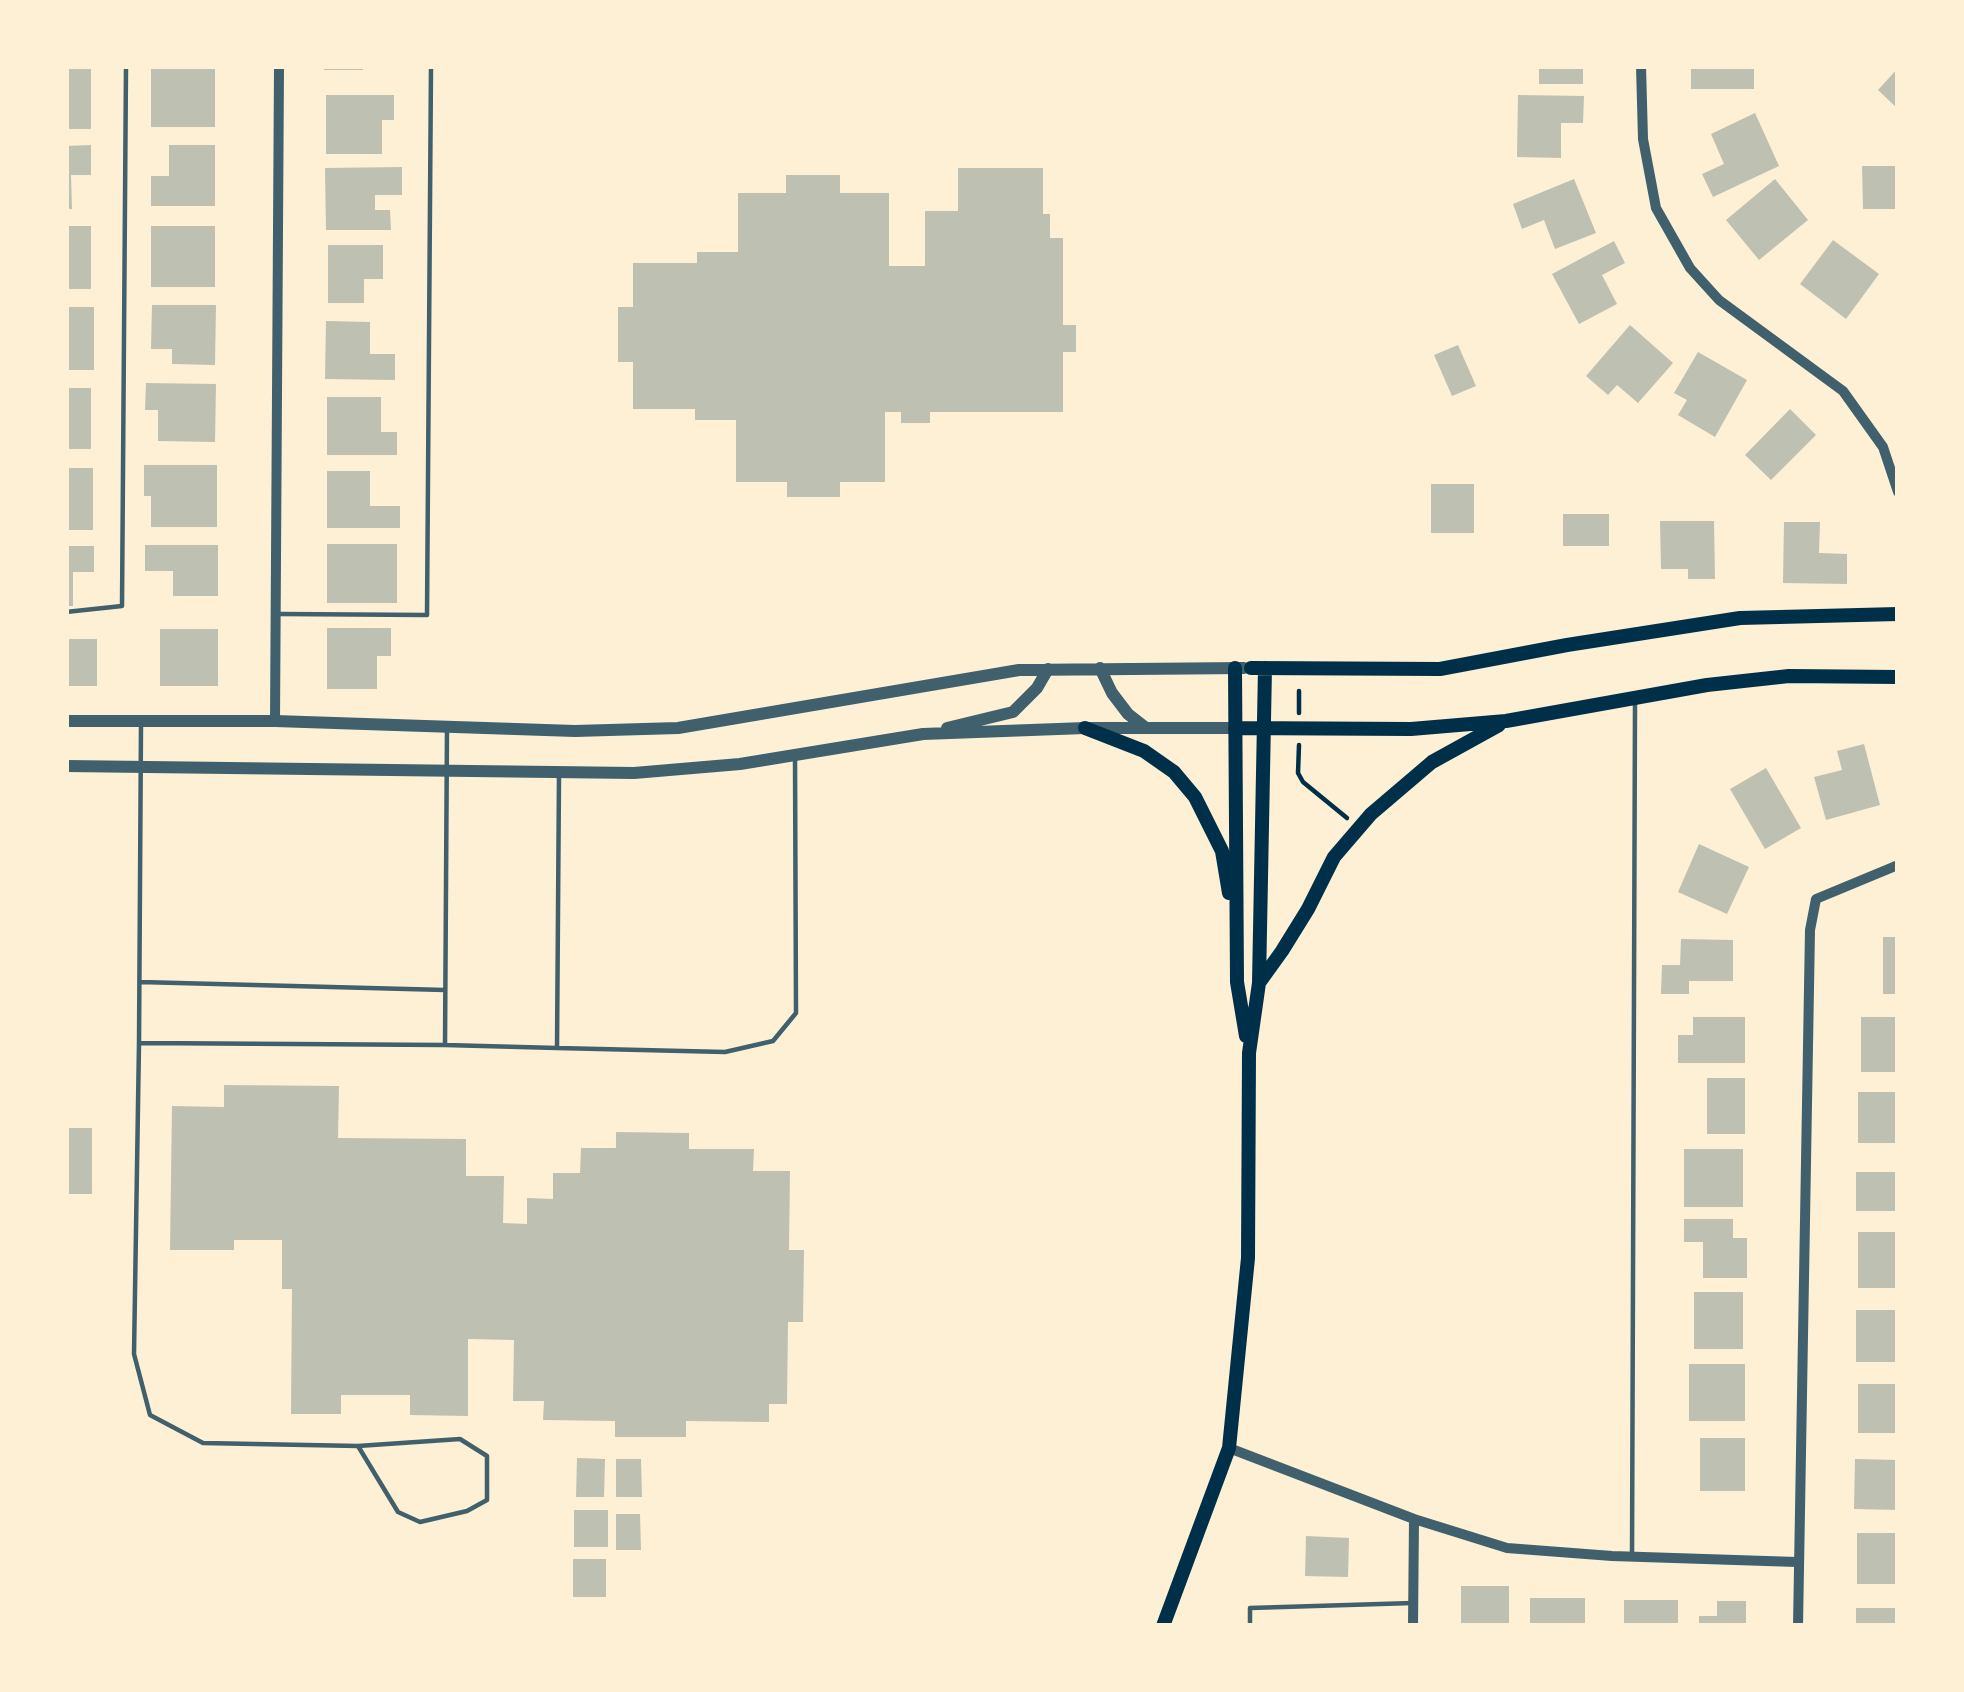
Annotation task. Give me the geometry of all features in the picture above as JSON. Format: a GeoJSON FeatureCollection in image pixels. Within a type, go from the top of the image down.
{"type":"FeatureCollection","features":[{"type":"Feature","properties":{"kind":"main road"},"geometry":{"type":"LineString","coordinates":[[1250,668],[1440,669],[1740,618],[1898,614]]}},
{"type":"Feature","properties":{"kind":"main road"},"geometry":{"type":"LineString","coordinates":[[1249,1053],[1237,982],[1235,728],[1250,668]]}},
{"type":"Feature","properties":{"kind":"main road"},"geometry":{"type":"LineString","coordinates":[[1163,1626],[1229,1448],[1248,1258],[1249,1053],[1259,983],[1264,728],[1250,668]]}},
{"type":"Feature","properties":{"kind":"main road"},"geometry":{"type":"LineString","coordinates":[[1235,728],[1411,729],[1506,721],[1706,685],[1789,676],[1898,677]]}},
{"type":"Feature","properties":{"kind":"main road"},"geometry":{"type":"LineString","coordinates":[[1259,983],[1308,909],[1334,856],[1370,814],[1432,762],[1506,721]]}},
{"type":"Feature","properties":{"kind":"main road"},"geometry":{"type":"LineString","coordinates":[[1085,728],[1144,752],[1174,772],[1195,797],[1222,851],[1237,934]]}},
{"type":"Feature","properties":{"kind":"street"},"geometry":{"type":"LineString","coordinates":[[275,721],[279,66]]}},
{"type":"Feature","properties":{"kind":"street"},"geometry":{"type":"LineString","coordinates":[[1641,66],[1643,139],[1656,208],[1690,268],[1719,300],[1843,391],[1883,447],[1898,492]]}},
{"type":"Feature","properties":{"kind":"street"},"geometry":{"type":"LineString","coordinates":[[1100,668],[1128,714],[1147,728]]}},
{"type":"Feature","properties":{"kind":"street"},"geometry":{"type":"LineString","coordinates":[[66,721],[275,721],[575,731],[679,728],[1019,670],[1250,668]]}},
{"type":"Feature","properties":{"kind":"street"},"geometry":{"type":"LineString","coordinates":[[66,766],[634,773],[740,764],[923,734],[1013,712],[1048,669]]}},
{"type":"Feature","properties":{"kind":"street"},"geometry":{"type":"LineString","coordinates":[[923,734],[1235,728]]}},
{"type":"Feature","properties":{"kind":"street"},"geometry":{"type":"LineString","coordinates":[[1798,1626],[1810,930],[1816,899],[1898,865]]}},
{"type":"Feature","properties":{"kind":"street"},"geometry":{"type":"LineString","coordinates":[[1229,1448],[1414,1519],[1507,1548],[1797,1562]]}},
{"type":"Feature","properties":{"kind":"street"},"geometry":{"type":"LineString","coordinates":[[1413,1626],[1414,1519]]}},
{"type":"Feature","properties":{"kind":"lane"},"geometry":{"type":"LineString","coordinates":[[66,612],[122,606],[126,66]]}},
{"type":"Feature","properties":{"kind":"lane"},"geometry":{"type":"LineString","coordinates":[[277,614],[427,615],[431,66]]}},
{"type":"Feature","properties":{"kind":"lane"},"geometry":{"type":"LineString","coordinates":[[1632,1557],[1635,697]]}},
{"type":"Feature","properties":{"kind":"lane"},"geometry":{"type":"LineString","coordinates":[[141,721],[134,1354],[150,1415],[202,1443],[358,1446],[460,1439],[487,1456],[487,1500],[467,1511],[420,1522],[398,1512],[358,1446]]}},
{"type":"Feature","properties":{"kind":"lane"},"geometry":{"type":"LineString","coordinates":[[445,1045],[447,727]]}},
{"type":"Feature","properties":{"kind":"lane"},"geometry":{"type":"LineString","coordinates":[[139,1042],[725,1052],[773,1041],[796,1013],[795,756]]}},
{"type":"Feature","properties":{"kind":"lane"},"geometry":{"type":"LineString","coordinates":[[557,1048],[559,772]]}},
{"type":"Feature","properties":{"kind":"lane"},"geometry":{"type":"LineString","coordinates":[[140,982],[445,990]]}},
{"type":"Feature","properties":{"kind":"lane"},"geometry":{"type":"LineString","coordinates":[[1250,1626],[1250,1608],[1413,1603]]}},
{"type":"Feature","properties":{"kind":"path"},"geometry":{"type":"LineString","coordinates":[[1298,719],[1299,691]]}},
{"type":"Feature","properties":{"kind":"path"},"geometry":{"type":"LineString","coordinates":[[1299,745],[1298,773],[1303,782],[1347,818]]}},
{"type":"Feature","properties":{"kind":"building"},"geometry":{"type":"Polygon","coordinates":[[[151,66],[215,66],[215,127],[151,127],[151,66]]]}},
{"type":"Feature","properties":{"kind":"building"},"geometry":{"type":"Polygon","coordinates":[[[324,66],[363,66],[363,70],[324,70],[324,66]]]}},
{"type":"Feature","properties":{"kind":"building"},"geometry":{"type":"Polygon","coordinates":[[[1539,66],[1583,66],[1583,84],[1539,84],[1539,66]]]}},
{"type":"Feature","properties":{"kind":"building"},"geometry":{"type":"Polygon","coordinates":[[[1691,66],[1754,66],[1754,89],[1691,89],[1691,66]]]}},
{"type":"Feature","properties":{"kind":"building"},"geometry":{"type":"Polygon","coordinates":[[[66,67],[91,67],[91,129],[66,129],[66,67]]]}},
{"type":"Feature","properties":{"kind":"building"},"geometry":{"type":"Polygon","coordinates":[[[1898,68],[1898,109],[1878,90],[1898,68]]]}},
{"type":"Feature","properties":{"kind":"building"},"geometry":{"type":"Polygon","coordinates":[[[326,95],[394,95],[394,120],[382,120],[382,154],[326,154],[326,95]]]}},
{"type":"Feature","properties":{"kind":"building"},"geometry":{"type":"Polygon","coordinates":[[[1518,95],[1584,96],[1583,123],[1561,123],[1561,158],[1517,157],[1518,95]]]}},
{"type":"Feature","properties":{"kind":"building"},"geometry":{"type":"Polygon","coordinates":[[[1755,113],[1779,166],[1713,197],[1702,174],[1724,164],[1711,134],[1755,113]]]}},
{"type":"Feature","properties":{"kind":"building"},"geometry":{"type":"Polygon","coordinates":[[[91,145],[91,175],[71,175],[72,209],[66,209],[66,146],[91,145]]]}},
{"type":"Feature","properties":{"kind":"building"},"geometry":{"type":"Polygon","coordinates":[[[169,145],[215,145],[215,206],[151,206],[151,176],[169,176],[169,145]]]}},
{"type":"Feature","properties":{"kind":"building"},"geometry":{"type":"Polygon","coordinates":[[[1862,166],[1898,166],[1898,209],[1863,209],[1862,166]]]}},
{"type":"Feature","properties":{"kind":"building"},"geometry":{"type":"Polygon","coordinates":[[[402,167],[402,195],[375,195],[375,210],[390,210],[391,230],[326,230],[325,168],[402,167]]]}},
{"type":"Feature","properties":{"kind":"building"},"geometry":{"type":"Polygon","coordinates":[[[958,168],[1043,168],[1043,214],[1050,214],[1050,238],[1063,238],[1063,325],[1076,325],[1076,352],[1063,352],[1063,412],[930,412],[930,423],[901,423],[901,412],[885,412],[885,482],[840,482],[840,497],[787,497],[787,482],[736,482],[736,420],[695,420],[695,409],[633,409],[633,362],[618,362],[618,307],[633,307],[633,263],[697,263],[697,252],[738,252],[738,193],[786,193],[786,175],[840,175],[840,193],[889,193],[889,266],[925,266],[925,211],[958,211],[958,168]]]}},
{"type":"Feature","properties":{"kind":"building"},"geometry":{"type":"Polygon","coordinates":[[[1574,179],[1596,233],[1555,249],[1544,220],[1522,229],[1513,204],[1574,179]]]}},
{"type":"Feature","properties":{"kind":"building"},"geometry":{"type":"Polygon","coordinates":[[[1775,179],[1808,220],[1759,260],[1726,220],[1775,179]]]}},
{"type":"Feature","properties":{"kind":"building"},"geometry":{"type":"Polygon","coordinates":[[[66,226],[91,226],[91,289],[66,289],[66,226]]]}},
{"type":"Feature","properties":{"kind":"building"},"geometry":{"type":"Polygon","coordinates":[[[151,226],[215,226],[215,287],[151,287],[151,226]]]}},
{"type":"Feature","properties":{"kind":"building"},"geometry":{"type":"Polygon","coordinates":[[[1833,240],[1879,274],[1846,319],[1800,284],[1833,240]]]}},
{"type":"Feature","properties":{"kind":"building"},"geometry":{"type":"Polygon","coordinates":[[[1614,241],[1625,263],[1602,275],[1617,304],[1579,324],[1552,274],[1614,241]]]}},
{"type":"Feature","properties":{"kind":"building"},"geometry":{"type":"Polygon","coordinates":[[[328,245],[383,245],[383,279],[364,279],[364,303],[328,303],[328,245]]]}},
{"type":"Feature","properties":{"kind":"building"},"geometry":{"type":"Polygon","coordinates":[[[152,305],[216,305],[215,365],[172,364],[172,349],[151,349],[152,305]]]}},
{"type":"Feature","properties":{"kind":"building"},"geometry":{"type":"Polygon","coordinates":[[[66,307],[94,307],[94,370],[66,370],[66,307]]]}},
{"type":"Feature","properties":{"kind":"building"},"geometry":{"type":"Polygon","coordinates":[[[326,321],[370,322],[370,354],[395,354],[395,380],[325,379],[326,321]]]}},
{"type":"Feature","properties":{"kind":"building"},"geometry":{"type":"Polygon","coordinates":[[[1630,325],[1673,363],[1638,403],[1617,385],[1608,395],[1586,376],[1630,325]]]}},
{"type":"Feature","properties":{"kind":"building"},"geometry":{"type":"Polygon","coordinates":[[[1458,345],[1476,386],[1452,396],[1434,355],[1458,345]]]}},
{"type":"Feature","properties":{"kind":"building"},"geometry":{"type":"Polygon","coordinates":[[[1698,352],[1747,380],[1715,437],[1678,415],[1687,400],[1674,393],[1698,352]]]}},
{"type":"Feature","properties":{"kind":"building"},"geometry":{"type":"Polygon","coordinates":[[[146,383],[216,384],[215,442],[158,441],[158,410],[145,410],[146,383]]]}},
{"type":"Feature","properties":{"kind":"building"},"geometry":{"type":"Polygon","coordinates":[[[66,388],[91,388],[91,449],[66,449],[66,388]]]}},
{"type":"Feature","properties":{"kind":"building"},"geometry":{"type":"Polygon","coordinates":[[[327,397],[381,397],[381,432],[397,432],[397,455],[327,455],[327,397]]]}},
{"type":"Feature","properties":{"kind":"building"},"geometry":{"type":"Polygon","coordinates":[[[1790,409],[1816,435],[1771,480],[1745,455],[1790,409]]]}},
{"type":"Feature","properties":{"kind":"building"},"geometry":{"type":"Polygon","coordinates":[[[144,465],[217,465],[217,527],[151,527],[144,465]]]}},
{"type":"Feature","properties":{"kind":"building"},"geometry":{"type":"Polygon","coordinates":[[[66,468],[93,468],[93,530],[66,530],[66,468]]]}},
{"type":"Feature","properties":{"kind":"building"},"geometry":{"type":"Polygon","coordinates":[[[327,471],[370,471],[370,506],[400,506],[400,528],[327,528],[327,471]]]}},
{"type":"Feature","properties":{"kind":"building"},"geometry":{"type":"Polygon","coordinates":[[[1431,484],[1474,484],[1474,533],[1431,533],[1431,484]]]}},
{"type":"Feature","properties":{"kind":"building"},"geometry":{"type":"Polygon","coordinates":[[[1563,514],[1609,514],[1609,546],[1563,546],[1563,514]]]}},
{"type":"Feature","properties":{"kind":"building"},"geometry":{"type":"Polygon","coordinates":[[[1660,521],[1714,521],[1715,579],[1688,579],[1688,569],[1661,569],[1660,521]]]}},
{"type":"Feature","properties":{"kind":"building"},"geometry":{"type":"Polygon","coordinates":[[[1784,522],[1820,522],[1819,553],[1847,554],[1847,584],[1783,583],[1784,522]]]}},
{"type":"Feature","properties":{"kind":"building"},"geometry":{"type":"Polygon","coordinates":[[[327,544],[397,544],[397,603],[327,603],[327,544]]]}},
{"type":"Feature","properties":{"kind":"building"},"geometry":{"type":"Polygon","coordinates":[[[145,545],[218,545],[218,596],[173,596],[173,571],[145,571],[145,545]]]}},
{"type":"Feature","properties":{"kind":"building"},"geometry":{"type":"Polygon","coordinates":[[[66,546],[94,546],[94,572],[73,572],[73,606],[66,606],[66,546]]]}},
{"type":"Feature","properties":{"kind":"building"},"geometry":{"type":"Polygon","coordinates":[[[327,628],[391,628],[391,656],[377,656],[377,689],[327,689],[327,628]]]}},
{"type":"Feature","properties":{"kind":"building"},"geometry":{"type":"Polygon","coordinates":[[[160,629],[218,629],[218,686],[160,686],[160,629]]]}},
{"type":"Feature","properties":{"kind":"building"},"geometry":{"type":"Polygon","coordinates":[[[66,639],[97,639],[97,686],[66,686],[66,639]]]}},
{"type":"Feature","properties":{"kind":"building"},"geometry":{"type":"Polygon","coordinates":[[[1864,744],[1880,805],[1826,820],[1814,777],[1842,770],[1837,751],[1864,744]]]}},
{"type":"Feature","properties":{"kind":"building"},"geometry":{"type":"Polygon","coordinates":[[[1766,768],[1801,828],[1765,849],[1730,789],[1766,768]]]}},
{"type":"Feature","properties":{"kind":"building"},"geometry":{"type":"Polygon","coordinates":[[[1699,844],[1749,867],[1727,914],[1678,892],[1699,844]]]}},
{"type":"Feature","properties":{"kind":"building"},"geometry":{"type":"Polygon","coordinates":[[[1883,937],[1898,937],[1898,994],[1883,994],[1883,937]]]}},
{"type":"Feature","properties":{"kind":"building"},"geometry":{"type":"Polygon","coordinates":[[[1681,939],[1733,940],[1733,981],[1689,981],[1689,994],[1661,994],[1662,965],[1680,965],[1681,939]]]}},
{"type":"Feature","properties":{"kind":"building"},"geometry":{"type":"Polygon","coordinates":[[[1693,1017],[1745,1017],[1745,1063],[1678,1063],[1678,1035],[1693,1035],[1693,1017]]]}},
{"type":"Feature","properties":{"kind":"building"},"geometry":{"type":"Polygon","coordinates":[[[1861,1017],[1898,1017],[1898,1072],[1861,1072],[1861,1017]]]}},
{"type":"Feature","properties":{"kind":"building"},"geometry":{"type":"Polygon","coordinates":[[[1707,1078],[1745,1078],[1745,1134],[1707,1134],[1707,1078]]]}},
{"type":"Feature","properties":{"kind":"building"},"geometry":{"type":"Polygon","coordinates":[[[224,1085],[339,1086],[338,1138],[466,1139],[466,1176],[504,1176],[503,1223],[527,1224],[527,1198],[553,1199],[553,1173],[580,1173],[581,1148],[616,1148],[616,1132],[689,1133],[689,1149],[754,1149],[753,1171],[790,1171],[789,1250],[804,1250],[803,1322],[788,1322],[787,1404],[769,1404],[769,1422],[686,1421],[686,1437],[615,1437],[615,1421],[543,1420],[544,1401],[513,1401],[514,1340],[468,1339],[468,1416],[410,1415],[410,1395],[341,1395],[341,1414],[291,1414],[292,1289],[282,1289],[282,1240],[234,1240],[234,1250],[170,1250],[172,1106],[224,1107],[224,1085]]]}},
{"type":"Feature","properties":{"kind":"building"},"geometry":{"type":"Polygon","coordinates":[[[1858,1092],[1898,1092],[1898,1143],[1858,1143],[1858,1092]]]}},
{"type":"Feature","properties":{"kind":"building"},"geometry":{"type":"Polygon","coordinates":[[[66,1128],[92,1128],[92,1194],[66,1194],[66,1128]]]}},
{"type":"Feature","properties":{"kind":"building"},"geometry":{"type":"Polygon","coordinates":[[[1684,1149],[1743,1149],[1743,1207],[1684,1207],[1684,1149]]]}},
{"type":"Feature","properties":{"kind":"building"},"geometry":{"type":"Polygon","coordinates":[[[1856,1172],[1898,1172],[1898,1211],[1856,1211],[1856,1172]]]}},
{"type":"Feature","properties":{"kind":"building"},"geometry":{"type":"Polygon","coordinates":[[[1684,1219],[1733,1219],[1733,1238],[1747,1238],[1747,1278],[1703,1278],[1703,1242],[1684,1242],[1684,1219]]]}},
{"type":"Feature","properties":{"kind":"building"},"geometry":{"type":"Polygon","coordinates":[[[1858,1232],[1898,1232],[1898,1288],[1858,1288],[1858,1232]]]}},
{"type":"Feature","properties":{"kind":"building"},"geometry":{"type":"Polygon","coordinates":[[[1694,1292],[1743,1292],[1743,1349],[1694,1349],[1694,1292]]]}},
{"type":"Feature","properties":{"kind":"building"},"geometry":{"type":"Polygon","coordinates":[[[1856,1310],[1895,1310],[1898,1362],[1856,1362],[1856,1310]]]}},
{"type":"Feature","properties":{"kind":"building"},"geometry":{"type":"Polygon","coordinates":[[[1689,1364],[1745,1364],[1745,1421],[1689,1421],[1689,1364]]]}},
{"type":"Feature","properties":{"kind":"building"},"geometry":{"type":"Polygon","coordinates":[[[1858,1384],[1896,1384],[1896,1433],[1858,1433],[1858,1384]]]}},
{"type":"Feature","properties":{"kind":"building"},"geometry":{"type":"Polygon","coordinates":[[[1700,1438],[1745,1438],[1745,1491],[1700,1491],[1700,1438]]]}},
{"type":"Feature","properties":{"kind":"building"},"geometry":{"type":"Polygon","coordinates":[[[577,1458],[605,1459],[604,1497],[576,1497],[577,1458]]]}},
{"type":"Feature","properties":{"kind":"building"},"geometry":{"type":"Polygon","coordinates":[[[616,1459],[641,1459],[642,1497],[616,1497],[616,1459]]]}},
{"type":"Feature","properties":{"kind":"building"},"geometry":{"type":"Polygon","coordinates":[[[1855,1459],[1898,1460],[1898,1510],[1854,1509],[1855,1459]]]}},
{"type":"Feature","properties":{"kind":"building"},"geometry":{"type":"Polygon","coordinates":[[[574,1510],[608,1510],[608,1547],[574,1547],[574,1510]]]}},
{"type":"Feature","properties":{"kind":"building"},"geometry":{"type":"Polygon","coordinates":[[[616,1514],[640,1514],[641,1550],[616,1550],[616,1514]]]}},
{"type":"Feature","properties":{"kind":"building"},"geometry":{"type":"Polygon","coordinates":[[[1857,1533],[1898,1533],[1898,1584],[1857,1584],[1857,1533]]]}},
{"type":"Feature","properties":{"kind":"building"},"geometry":{"type":"Polygon","coordinates":[[[1306,1536],[1349,1538],[1348,1577],[1305,1576],[1306,1536]]]}},
{"type":"Feature","properties":{"kind":"building"},"geometry":{"type":"Polygon","coordinates":[[[573,1559],[606,1559],[606,1597],[573,1597],[573,1559]]]}},
{"type":"Feature","properties":{"kind":"building"},"geometry":{"type":"Polygon","coordinates":[[[1461,1586],[1509,1586],[1509,1626],[1461,1626],[1461,1586]]]}},
{"type":"Feature","properties":{"kind":"building"},"geometry":{"type":"Polygon","coordinates":[[[1530,1598],[1585,1598],[1585,1626],[1530,1626],[1530,1598]]]}},
{"type":"Feature","properties":{"kind":"building"},"geometry":{"type":"Polygon","coordinates":[[[1624,1600],[1678,1600],[1678,1626],[1624,1626],[1624,1600]]]}},
{"type":"Feature","properties":{"kind":"building"},"geometry":{"type":"Polygon","coordinates":[[[1717,1601],[1746,1601],[1746,1626],[1699,1626],[1699,1616],[1717,1616],[1717,1601]]]}},
{"type":"Feature","properties":{"kind":"building"},"geometry":{"type":"Polygon","coordinates":[[[1856,1608],[1898,1608],[1898,1626],[1856,1626],[1856,1608]]]}}]}
